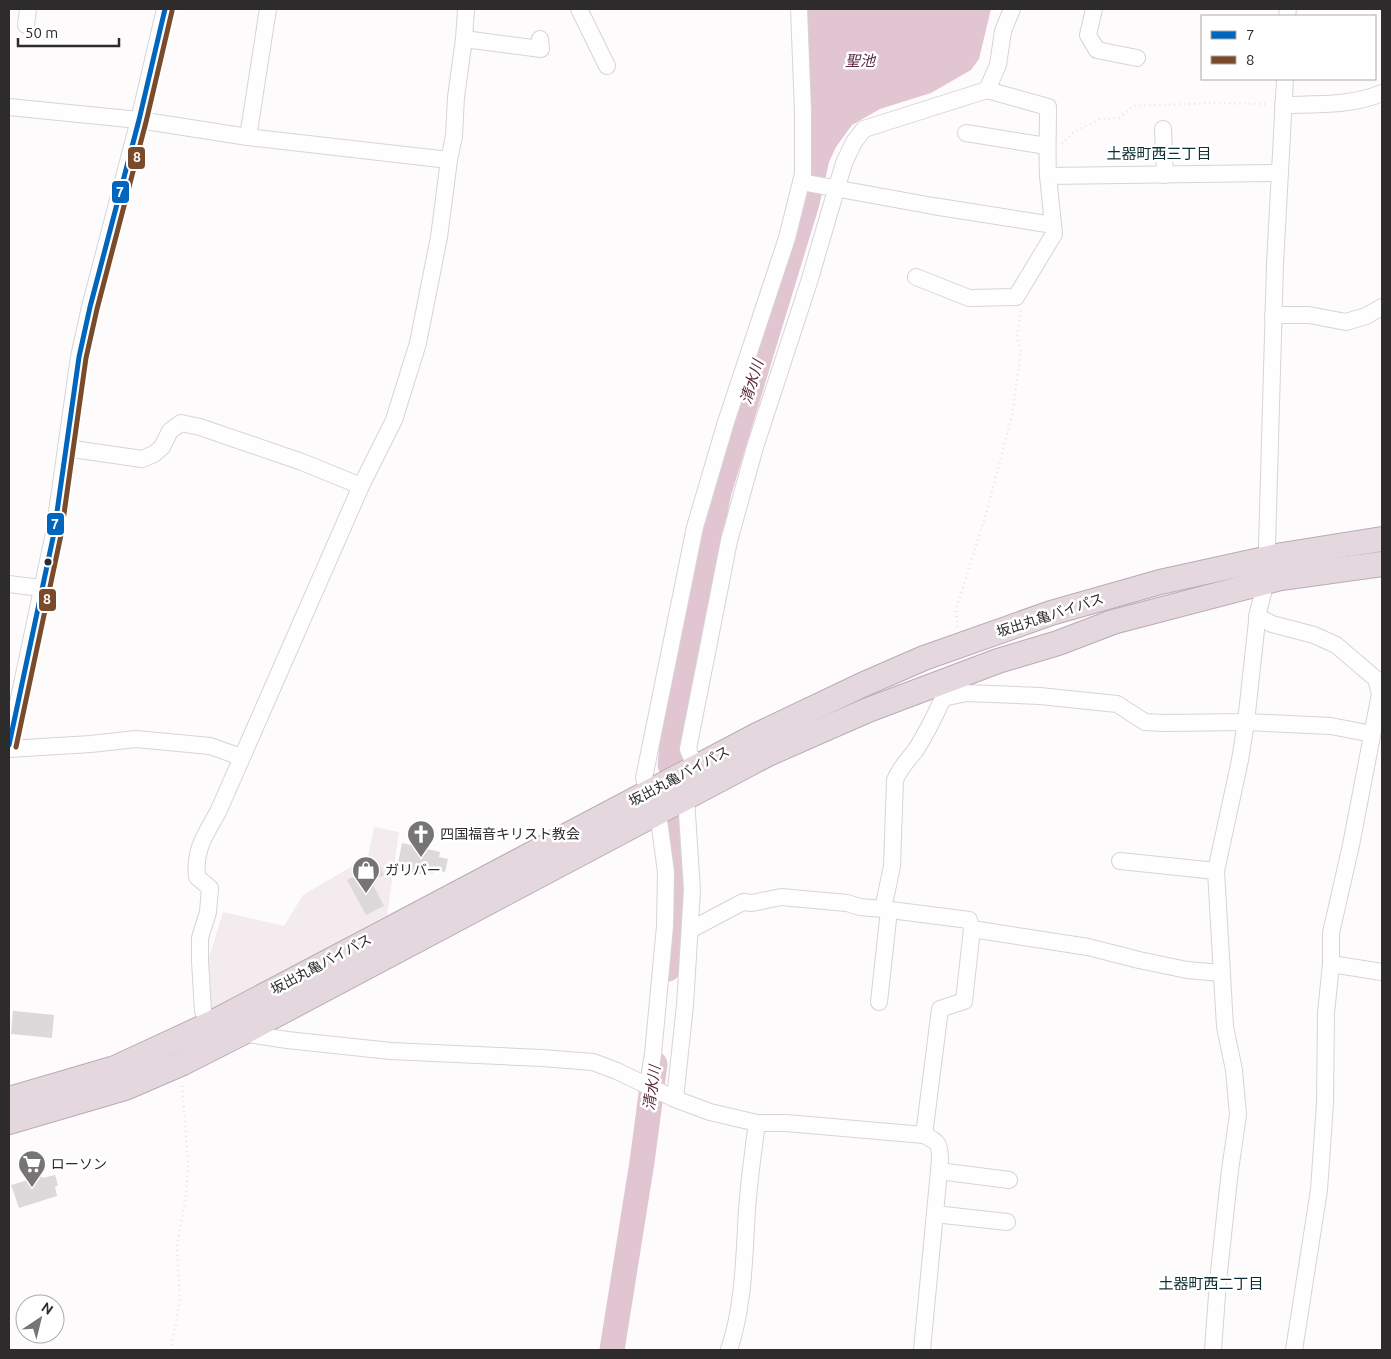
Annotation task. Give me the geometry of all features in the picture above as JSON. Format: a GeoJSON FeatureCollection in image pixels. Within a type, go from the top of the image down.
{"type":"FeatureCollection","features":[{"type":"Feature","properties":{"kind":"highway","name":"坂出丸亀バイパス"},"geometry":{"type":"LineString","coordinates":[[9,1122],[125,1088],[181,1064],[242,1033],[653,803],[695,767],[836,697],[924,658],[1051,613],[1160,582],[1268,558],[1382,539]]}},
{"type":"Feature","properties":{"kind":"highway","name":"坂出丸亀バイパス"},"geometry":{"type":"LineString","coordinates":[[9,1100],[115,1068],[210,1024],[461,890],[653,803],[686,798],[768,754],[868,710],[940,691],[998,661],[1058,643],[1113,622],[1281,578],[1382,564]]}},
{"type":"Feature","properties":{"kind":"street"},"geometry":{"type":"LineString","coordinates":[[165,9],[139,120],[90,307],[80,357],[54,533],[9,747],[91,744],[136,739],[210,746],[241,757]]}},
{"type":"Feature","properties":{"kind":"street"},"geometry":{"type":"LineString","coordinates":[[248,137],[268,9]]}},
{"type":"Feature","properties":{"kind":"street"},"geometry":{"type":"LineString","coordinates":[[210,1024],[203,1011],[200,938],[208,912],[210,888],[197,877],[195,862],[361,486],[394,420],[418,344],[439,237],[454,136],[456,97],[466,9]]}},
{"type":"Feature","properties":{"kind":"street"},"geometry":{"type":"LineString","coordinates":[[579,9],[607,66]]}},
{"type":"Feature","properties":{"kind":"street"},"geometry":{"type":"LineString","coordinates":[[648,1085],[653,1054],[665,926],[666,872],[653,803],[644,778],[696,527],[726,422],[787,238],[803,174],[803,112],[799,9]]}},
{"type":"Feature","properties":{"kind":"street"},"geometry":{"type":"LineString","coordinates":[[987,90],[998,65],[1003,31],[1012,9]]}},
{"type":"Feature","properties":{"kind":"street"},"geometry":{"type":"LineString","coordinates":[[1094,9],[1088,35],[1097,50],[1137,58]]}},
{"type":"Feature","properties":{"kind":"street"},"geometry":{"type":"LineString","coordinates":[[464,39],[541,48],[540,39]]}},
{"type":"Feature","properties":{"kind":"street"},"geometry":{"type":"LineString","coordinates":[[1213,1350],[1218,1282],[1238,1115],[1234,1070],[1225,1027],[1216,871],[1240,760],[1246,722],[1257,616],[1266,582],[1273,314],[1285,80]]}},
{"type":"Feature","properties":{"kind":"street"},"geometry":{"type":"LineString","coordinates":[[695,767],[688,749],[729,541],[755,447],[809,282],[836,188],[844,163],[854,142],[864,129],[987,90],[1048,108],[1048,176],[1054,234],[1016,297],[969,298],[916,277]]}},
{"type":"Feature","properties":{"kind":"street"},"geometry":{"type":"LineString","coordinates":[[1283,105],[1344,103],[1369,98],[1382,93]]}},
{"type":"Feature","properties":{"kind":"street"},"geometry":{"type":"LineString","coordinates":[[9,107],[139,120],[248,137],[449,160]]}},
{"type":"Feature","properties":{"kind":"street"},"geometry":{"type":"LineString","coordinates":[[1163,129],[1165,174]]}},
{"type":"Feature","properties":{"kind":"street"},"geometry":{"type":"LineString","coordinates":[[966,133],[1047,146]]}},
{"type":"Feature","properties":{"kind":"street"},"geometry":{"type":"LineString","coordinates":[[1048,176],[1279,173]]}},
{"type":"Feature","properties":{"kind":"street"},"geometry":{"type":"LineString","coordinates":[[801,182],[932,206],[1053,225]]}},
{"type":"Feature","properties":{"kind":"street"},"geometry":{"type":"LineString","coordinates":[[1273,314],[1309,315],[1346,322],[1366,316],[1382,307]]}},
{"type":"Feature","properties":{"kind":"street"},"geometry":{"type":"LineString","coordinates":[[66,448],[142,459],[154,454],[162,447],[170,430],[181,423],[200,427],[302,462],[361,486]]}},
{"type":"Feature","properties":{"kind":"street"},"geometry":{"type":"LineString","coordinates":[[9,584],[41,588]]}},
{"type":"Feature","properties":{"kind":"street"},"geometry":{"type":"LineString","coordinates":[[1257,616],[1272,624],[1314,635],[1336,645],[1376,679],[1380,694],[1351,845],[1331,933],[1331,964],[1326,1014],[1325,1103],[1319,1190],[1294,1350]]}},
{"type":"Feature","properties":{"kind":"street"},"geometry":{"type":"LineString","coordinates":[[879,1002],[886,909],[892,866],[895,780],[899,769],[930,727],[940,691],[924,658]]}},
{"type":"Feature","properties":{"kind":"street"},"geometry":{"type":"LineString","coordinates":[[940,691],[1040,696],[1117,704],[1145,722],[1246,722],[1331,726],[1372,734]]}},
{"type":"Feature","properties":{"kind":"street"},"geometry":{"type":"LineString","coordinates":[[675,1098],[685,1005],[692,890],[686,798]]}},
{"type":"Feature","properties":{"kind":"street"},"geometry":{"type":"LineString","coordinates":[[1120,860],[1216,871]]}},
{"type":"Feature","properties":{"kind":"street"},"geometry":{"type":"LineString","coordinates":[[690,930],[743,902],[752,903],[782,898],[847,903],[860,907],[969,920],[972,929],[964,1001],[940,1009],[924,1135]]}},
{"type":"Feature","properties":{"kind":"street"},"geometry":{"type":"LineString","coordinates":[[972,929],[1088,946],[1139,960],[1187,970],[1221,972]]}},
{"type":"Feature","properties":{"kind":"street"},"geometry":{"type":"LineString","coordinates":[[1331,964],[1382,972]]}},
{"type":"Feature","properties":{"kind":"street"},"geometry":{"type":"LineString","coordinates":[[242,1033],[391,1052],[593,1062],[618,1071],[710,1112],[757,1123],[786,1123],[924,1135],[934,1140],[940,1147],[922,1350]]}},
{"type":"Feature","properties":{"kind":"street"},"geometry":{"type":"LineString","coordinates":[[729,1350],[737,1326],[744,1268],[747,1209],[757,1123]]}},
{"type":"Feature","properties":{"kind":"street"},"geometry":{"type":"LineString","coordinates":[[939,1171],[1009,1180]]}},
{"type":"Feature","properties":{"kind":"street"},"geometry":{"type":"LineString","coordinates":[[935,1214],[1007,1222]]}},
{"type":"Feature","properties":{"kind":"path"},"geometry":{"type":"LineString","coordinates":[[957,631],[956,609],[986,514],[1012,415],[1017,369],[1021,352],[1017,338],[1022,306],[1016,297]]}},
{"type":"Feature","properties":{"kind":"path"},"geometry":{"type":"LineString","coordinates":[[171,1350],[180,1299],[176,1246],[186,1196],[188,1166],[181,1064]]}},
{"type":"Feature","properties":{"kind":"shaded area"},"geometry":{"type":"Polygon","coordinates":[[[374,827],[399,832],[387,915],[209,1011],[208,961],[223,912],[284,926],[303,895],[368,857],[374,827]]]}},
{"type":"Feature","properties":{"kind":"water","name":"聖池"},"geometry":{"type":"Polygon","coordinates":[[[808,9],[991,9],[979,59],[971,70],[931,93],[880,109],[852,125],[836,147],[827,166],[805,163],[808,9]]]}},
{"type":"Feature","properties":{"kind":"building","name":"四国福音キリスト教会"},"geometry":{"type":"Polygon","coordinates":[[[402,843],[440,852],[439,857],[448,859],[445,872],[434,870],[433,874],[422,871],[421,874],[397,869],[402,843]]]}},
{"type":"Feature","properties":{"kind":"building","name":"ガリバー"},"geometry":{"type":"Polygon","coordinates":[[[379,864],[384,875],[371,881],[384,906],[366,915],[347,880],[379,864]]]}},
{"type":"Feature","properties":{"kind":"building"},"geometry":{"type":"Polygon","coordinates":[[[13,1010],[54,1015],[52,1038],[11,1034],[13,1010]]]}},
{"type":"Feature","properties":{"kind":"building"},"geometry":{"type":"Polygon","coordinates":[[[55,1175],[58,1185],[55,1187],[57,1196],[19,1208],[11,1185],[41,1176],[43,1178],[55,1175]]]}},
{"type":"Feature","properties":{"kind":"waterway","name":"清水川"},"geometry":{"type":"LineString","coordinates":[[670,765],[676,705],[719,492],[807,203],[823,132]]}},
{"type":"Feature","properties":{"kind":"waterway","name":"清水川"},"geometry":{"type":"LineString","coordinates":[[668,969],[676,906],[672,824]]}},
{"type":"Feature","properties":{"kind":"waterway","name":"清水川"},"geometry":{"type":"LineString","coordinates":[[612,1350],[642,1162],[655,1064]]}},
{"type":"Feature","properties":{"kind":"transit line","name":"7"},"geometry":{"type":"LineString","coordinates":[[9,745],[54,533],[79,357],[165,9]]}},
{"type":"Feature","properties":{"kind":"transit line","name":"8"},"geometry":{"type":"LineString","coordinates":[[16,747],[61,535],[86,358],[172,11]]}},
{"type":"Feature","properties":{"kind":"place","name":"四国福音キリスト教会"},"geometry":{"type":"Point","coordinates":[421,858]}},
{"type":"Feature","properties":{"kind":"place","name":"ガリバー"},"geometry":{"type":"Point","coordinates":[366,894]}},
{"type":"Feature","properties":{"kind":"place","name":"ローソン"},"geometry":{"type":"Point","coordinates":[32,1188]}},
{"type":"Feature","properties":{"kind":"district","name":"土器町西三丁目"},"geometry":{"type":"Point","coordinates":[1159,154]}},
{"type":"Feature","properties":{"kind":"district","name":"土器町西二丁目"},"geometry":{"type":"Point","coordinates":[1211,1284]}}]}
